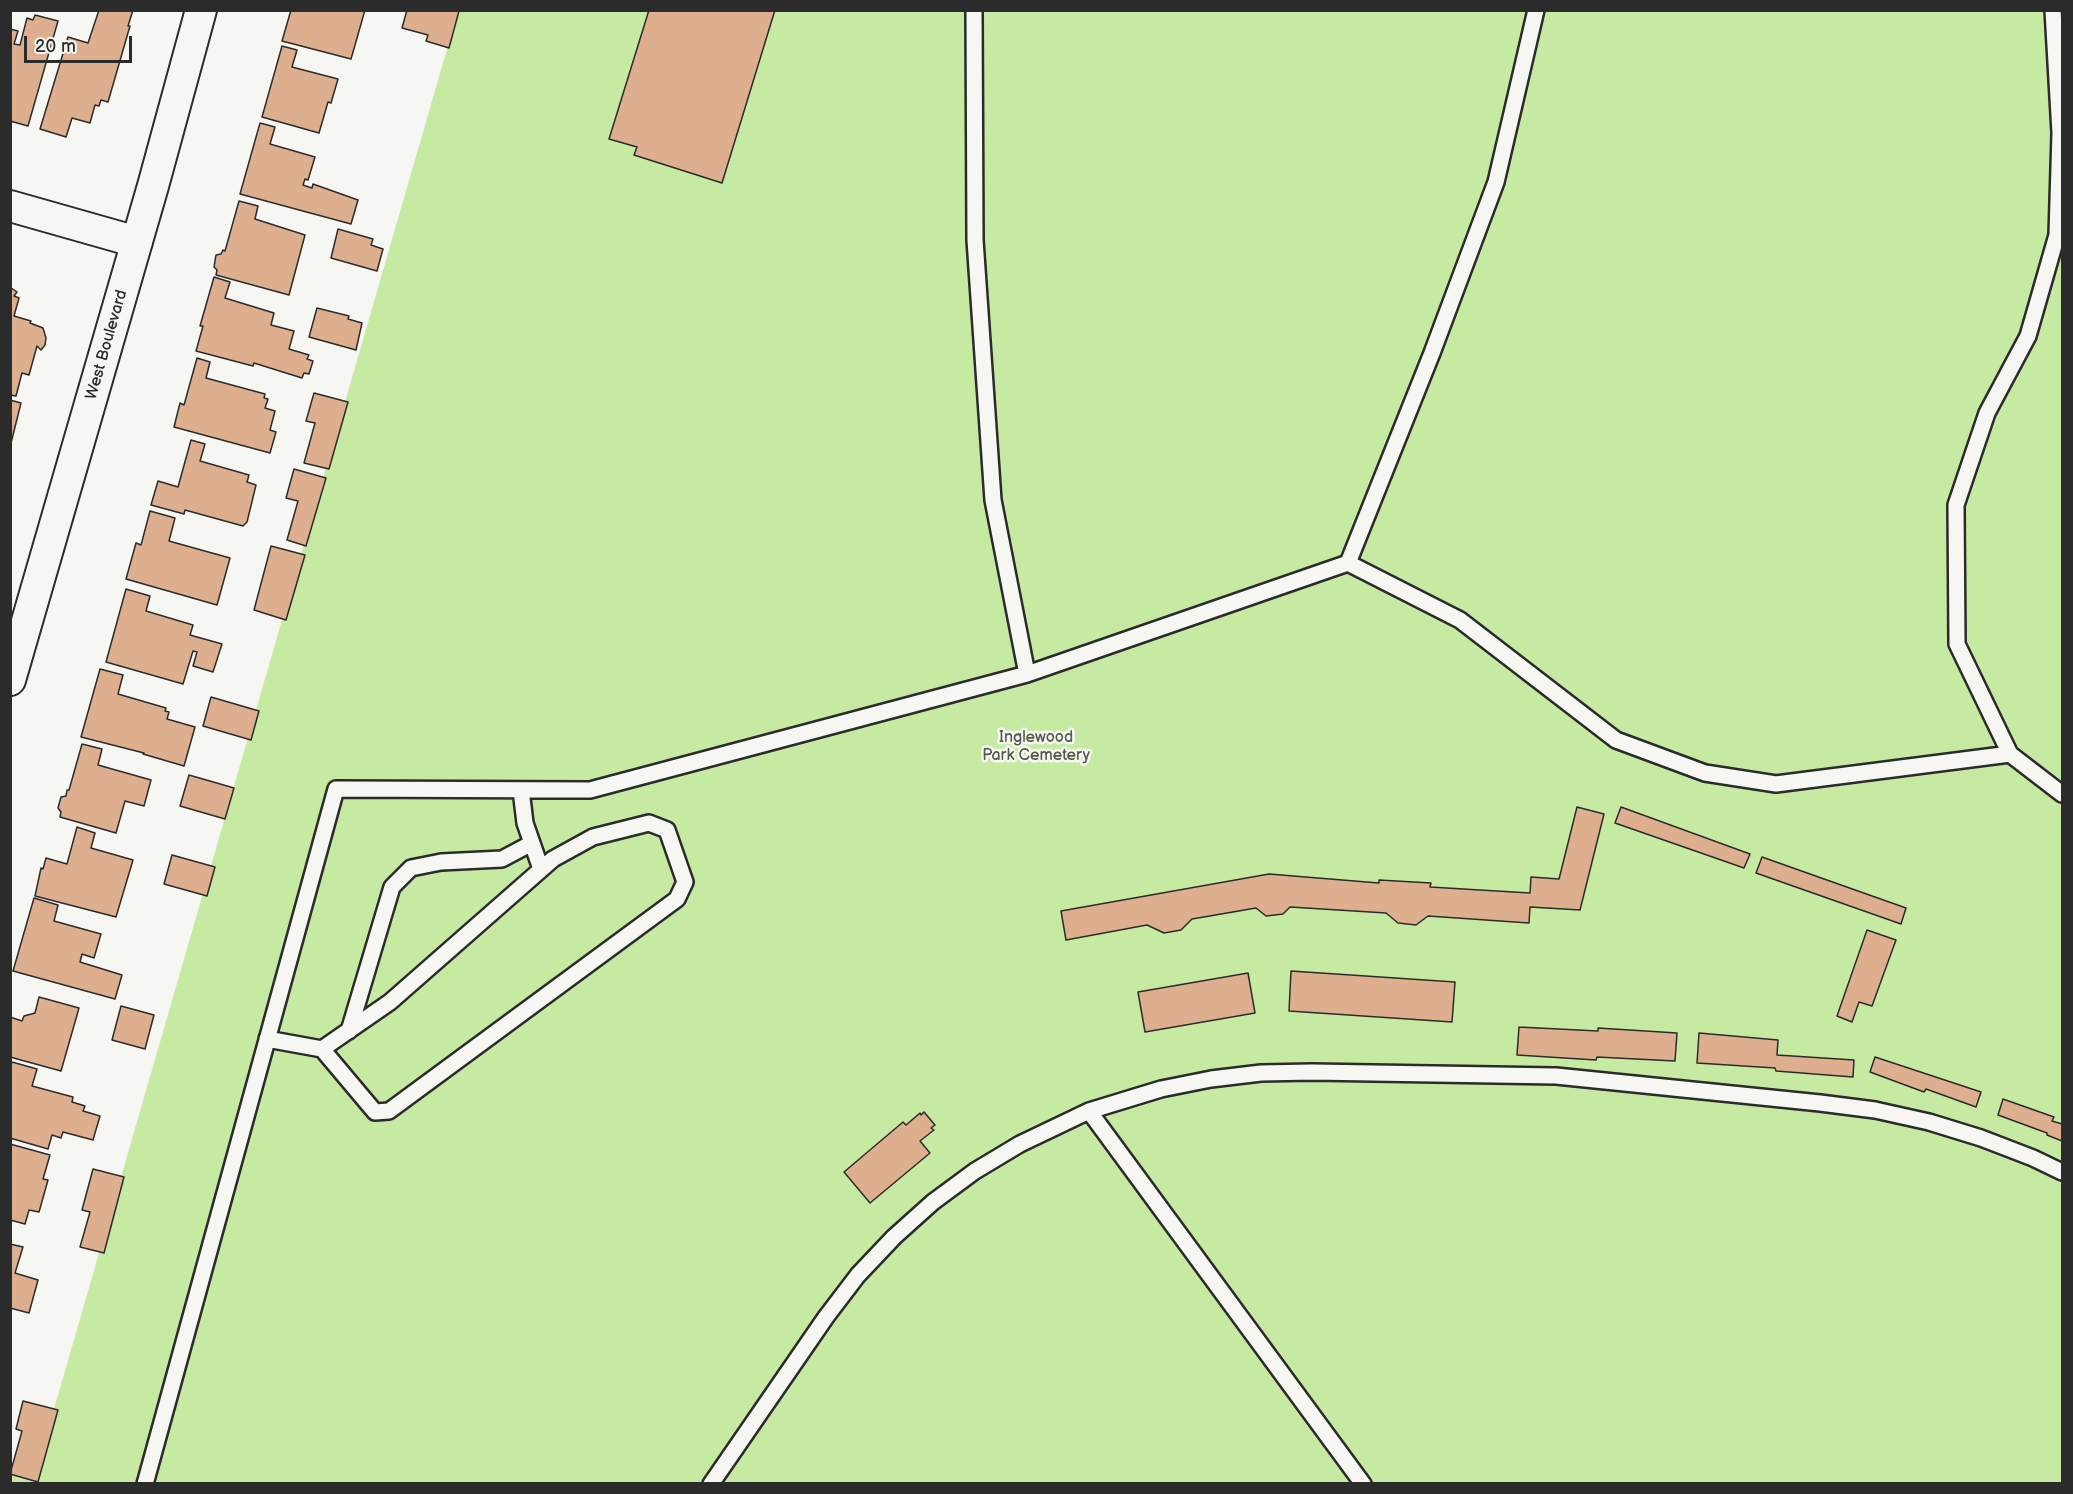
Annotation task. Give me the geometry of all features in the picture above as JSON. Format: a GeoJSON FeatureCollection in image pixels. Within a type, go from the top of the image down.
{"type":"FeatureCollection","features":[{"type":"Feature","properties":{"kind":"street","name":"West Boulevard"},"geometry":{"type":"LineString","coordinates":[[10,680],[137,242],[201,10]]}},
{"type":"Feature","properties":{"kind":"street"},"geometry":{"type":"LineString","coordinates":[[10,206],[137,242]]}},
{"type":"Feature","properties":{"kind":"lane"},"geometry":{"type":"LineString","coordinates":[[974,10],[975,240],[993,501],[1027,674]]}},
{"type":"Feature","properties":{"kind":"lane"},"geometry":{"type":"LineString","coordinates":[[1348,563],[1432,353],[1496,182],[1536,10]]}},
{"type":"Feature","properties":{"kind":"lane"},"geometry":{"type":"LineString","coordinates":[[2053,10],[2060,133],[2057,235],[2028,336],[1987,413],[1956,505],[1957,644],[2010,754],[2062,794]]}},
{"type":"Feature","properties":{"kind":"lane"},"geometry":{"type":"LineString","coordinates":[[145,1484],[336,789],[590,790],[1027,674],[1348,563],[1460,620],[1616,740],[1706,773],[1776,784],[2010,754]]}},
{"type":"Feature","properties":{"kind":"lane"},"geometry":{"type":"LineString","coordinates":[[521,790],[525,823],[541,869]]}},
{"type":"Feature","properties":{"kind":"lane"},"geometry":{"type":"LineString","coordinates":[[267,1039],[322,1049],[375,1112],[389,1111],[677,899],[685,882],[667,830],[649,823],[593,837],[553,859],[390,1002],[322,1049]]}},
{"type":"Feature","properties":{"kind":"lane"},"geometry":{"type":"LineString","coordinates":[[349,1031],[392,887],[411,868],[441,862],[502,859],[532,843]]}},
{"type":"Feature","properties":{"kind":"lane"},"geometry":{"type":"LineString","coordinates":[[711,1484],[826,1317],[858,1275],[894,1237],[933,1202],[975,1171],[1020,1144],[1089,1111],[1161,1089],[1211,1079],[1262,1073],[1556,1076],[1875,1110],[1929,1122],[1981,1138],[2062,1172]]}},
{"type":"Feature","properties":{"kind":"lane"},"geometry":{"type":"LineString","coordinates":[[1089,1111],[1363,1484]]}},
{"type":"Feature","properties":{"kind":"green space","name":"Inglewood Park Cemetery"},"geometry":{"type":"Polygon","coordinates":[[[458,11],[2062,11],[2062,1483],[11,1484],[10,1472],[34,1478],[458,11]]]}},
{"type":"Feature","properties":{"kind":"building"},"geometry":{"type":"Polygon","coordinates":[[[99,10],[133,10],[108,102],[101,100],[99,106],[95,105],[90,123],[72,118],[66,137],[40,129],[68,37],[88,43],[99,10]]]}},
{"type":"Feature","properties":{"kind":"building"},"geometry":{"type":"Polygon","coordinates":[[[291,10],[365,10],[351,59],[282,41],[291,10]]]}},
{"type":"Feature","properties":{"kind":"building"},"geometry":{"type":"Polygon","coordinates":[[[407,10],[459,11],[449,48],[426,41],[428,35],[402,28],[407,10]]]}},
{"type":"Feature","properties":{"kind":"building"},"geometry":{"type":"Polygon","coordinates":[[[649,10],[775,10],[722,183],[634,155],[637,147],[609,139],[649,10]]]}},
{"type":"Feature","properties":{"kind":"building"},"geometry":{"type":"Polygon","coordinates":[[[35,15],[58,21],[28,126],[10,121],[10,29],[18,31],[14,44],[20,45],[27,18],[33,20],[35,15]]]}},
{"type":"Feature","properties":{"kind":"building"},"geometry":{"type":"Polygon","coordinates":[[[282,46],[297,50],[292,67],[338,79],[319,133],[262,117],[282,46]]]}},
{"type":"Feature","properties":{"kind":"building"},"geometry":{"type":"Polygon","coordinates":[[[260,123],[275,127],[270,144],[315,157],[308,180],[305,179],[303,185],[312,188],[313,184],[358,200],[351,224],[240,194],[260,123]]]}},
{"type":"Feature","properties":{"kind":"building"},"geometry":{"type":"Polygon","coordinates":[[[239,201],[258,206],[255,219],[305,235],[289,295],[216,275],[217,270],[214,267],[216,255],[225,251],[239,201]]]}},
{"type":"Feature","properties":{"kind":"building"},"geometry":{"type":"Polygon","coordinates":[[[338,229],[373,239],[371,245],[383,249],[377,271],[331,258],[338,229]]]}},
{"type":"Feature","properties":{"kind":"building"},"geometry":{"type":"Polygon","coordinates":[[[214,277],[230,282],[225,298],[274,313],[271,325],[294,331],[289,349],[309,355],[307,359],[313,361],[309,374],[304,373],[302,378],[254,363],[253,366],[196,351],[203,326],[200,326],[214,277]]]}},
{"type":"Feature","properties":{"kind":"building"},"geometry":{"type":"Polygon","coordinates":[[[10,287],[17,292],[14,296],[19,298],[14,316],[31,321],[30,323],[43,328],[46,338],[41,350],[37,346],[29,375],[22,373],[16,396],[10,395],[10,287]]]}},
{"type":"Feature","properties":{"kind":"building"},"geometry":{"type":"Polygon","coordinates":[[[317,308],[349,316],[348,319],[362,323],[356,350],[309,337],[317,308]]]}},
{"type":"Feature","properties":{"kind":"building"},"geometry":{"type":"Polygon","coordinates":[[[197,358],[210,362],[206,378],[265,394],[264,398],[268,399],[265,408],[275,411],[270,430],[276,432],[270,453],[174,427],[180,403],[184,405],[197,358]]]}},
{"type":"Feature","properties":{"kind":"building"},"geometry":{"type":"Polygon","coordinates":[[[314,393],[348,402],[329,469],[304,463],[315,423],[306,421],[314,393]]]}},
{"type":"Feature","properties":{"kind":"building"},"geometry":{"type":"Polygon","coordinates":[[[10,400],[21,403],[10,447],[10,400]]]}},
{"type":"Feature","properties":{"kind":"building"},"geometry":{"type":"Polygon","coordinates":[[[191,440],[205,444],[200,461],[249,475],[247,482],[256,485],[247,522],[243,526],[185,510],[184,514],[151,505],[158,481],[178,487],[191,440]]]}},
{"type":"Feature","properties":{"kind":"building"},"geometry":{"type":"Polygon","coordinates":[[[294,469],[326,478],[306,546],[287,540],[298,501],[286,498],[294,469]]]}},
{"type":"Feature","properties":{"kind":"building"},"geometry":{"type":"Polygon","coordinates":[[[150,511],[175,518],[169,541],[230,558],[217,605],[126,579],[136,543],[141,545],[150,511]]]}},
{"type":"Feature","properties":{"kind":"building"},"geometry":{"type":"Polygon","coordinates":[[[271,546],[305,555],[286,620],[254,610],[271,546]]]}},
{"type":"Feature","properties":{"kind":"building"},"geometry":{"type":"Polygon","coordinates":[[[126,589],[150,596],[146,611],[193,625],[190,635],[222,644],[213,672],[193,666],[197,652],[193,651],[183,684],[106,662],[126,589]]]}},
{"type":"Feature","properties":{"kind":"building"},"geometry":{"type":"Polygon","coordinates":[[[100,669],[123,675],[118,694],[166,708],[165,711],[169,712],[167,719],[195,727],[184,766],[81,737],[100,669]]]}},
{"type":"Feature","properties":{"kind":"building"},"geometry":{"type":"Polygon","coordinates":[[[211,697],[259,711],[251,740],[203,726],[211,697]]]}},
{"type":"Feature","properties":{"kind":"building"},"geometry":{"type":"Polygon","coordinates":[[[82,744],[102,749],[98,765],[151,780],[144,806],[125,801],[116,833],[60,817],[61,812],[58,808],[61,797],[66,796],[69,790],[82,744]]]}},
{"type":"Feature","properties":{"kind":"building"},"geometry":{"type":"Polygon","coordinates":[[[189,775],[234,788],[225,819],[180,806],[189,775]]]}},
{"type":"Feature","properties":{"kind":"building"},"geometry":{"type":"Polygon","coordinates":[[[1577,807],[1604,814],[1580,910],[1530,907],[1529,923],[1428,916],[1416,925],[1398,923],[1386,913],[1290,907],[1283,914],[1266,916],[1256,908],[1192,919],[1181,930],[1164,933],[1147,925],[1066,940],[1061,911],[1269,874],[1379,883],[1379,880],[1431,883],[1430,887],[1530,893],[1531,877],[1559,879],[1577,807]]]}},
{"type":"Feature","properties":{"kind":"building"},"geometry":{"type":"Polygon","coordinates":[[[1621,807],[1750,854],[1744,868],[1615,823],[1621,807]]]}},
{"type":"Feature","properties":{"kind":"building"},"geometry":{"type":"Polygon","coordinates":[[[77,827],[95,833],[91,848],[133,860],[116,917],[35,896],[41,868],[43,869],[46,858],[67,864],[77,827]]]}},
{"type":"Feature","properties":{"kind":"building"},"geometry":{"type":"Polygon","coordinates":[[[172,855],[215,867],[207,896],[164,884],[172,855]]]}},
{"type":"Feature","properties":{"kind":"building"},"geometry":{"type":"Polygon","coordinates":[[[1762,857],[1906,908],[1901,924],[1756,873],[1762,857]]]}},
{"type":"Feature","properties":{"kind":"building"},"geometry":{"type":"Polygon","coordinates":[[[34,898],[58,905],[54,921],[101,934],[94,958],[82,954],[80,962],[122,975],[115,999],[13,971],[34,898]]]}},
{"type":"Feature","properties":{"kind":"building"},"geometry":{"type":"Polygon","coordinates":[[[1867,930],[1896,940],[1872,1006],[1859,1002],[1852,1022],[1837,1016],[1867,930]]]}},
{"type":"Feature","properties":{"kind":"building"},"geometry":{"type":"Polygon","coordinates":[[[1291,971],[1455,982],[1452,1022],[1289,1011],[1291,971]]]}},
{"type":"Feature","properties":{"kind":"building"},"geometry":{"type":"Polygon","coordinates":[[[1248,973],[1255,1013],[1145,1032],[1138,992],[1248,973]]]}},
{"type":"Feature","properties":{"kind":"building"},"geometry":{"type":"Polygon","coordinates":[[[39,997],[79,1008],[61,1071],[10,1057],[10,1017],[22,1021],[24,1016],[35,1013],[39,997]]]}},
{"type":"Feature","properties":{"kind":"building"},"geometry":{"type":"Polygon","coordinates":[[[121,1006],[154,1015],[145,1049],[112,1040],[121,1006]]]}},
{"type":"Feature","properties":{"kind":"building"},"geometry":{"type":"Polygon","coordinates":[[[1519,1027],[1598,1031],[1598,1028],[1677,1033],[1675,1061],[1597,1057],[1596,1060],[1517,1055],[1519,1027]]]}},
{"type":"Feature","properties":{"kind":"building"},"geometry":{"type":"Polygon","coordinates":[[[1699,1033],[1778,1040],[1777,1055],[1854,1060],[1853,1077],[1776,1071],[1775,1068],[1697,1063],[1699,1033]]]}},
{"type":"Feature","properties":{"kind":"building"},"geometry":{"type":"Polygon","coordinates":[[[1875,1057],[1981,1092],[1976,1107],[1926,1089],[1924,1092],[1870,1072],[1875,1057]]]}},
{"type":"Feature","properties":{"kind":"building"},"geometry":{"type":"Polygon","coordinates":[[[12,1062],[37,1069],[32,1086],[73,1097],[72,1102],[85,1106],[83,1111],[100,1116],[93,1140],[63,1132],[61,1138],[52,1135],[48,1149],[10,1138],[10,1068],[12,1062]]]}},
{"type":"Feature","properties":{"kind":"building"},"geometry":{"type":"Polygon","coordinates":[[[2003,1099],[2054,1117],[2052,1121],[2062,1124],[2062,1141],[1998,1115],[2003,1099]]]}},
{"type":"Feature","properties":{"kind":"building"},"geometry":{"type":"Polygon","coordinates":[[[924,1112],[935,1125],[931,1128],[934,1130],[920,1141],[930,1153],[870,1203],[844,1172],[903,1122],[906,1125],[924,1112]]]}},
{"type":"Feature","properties":{"kind":"building"},"geometry":{"type":"Polygon","coordinates":[[[10,1144],[50,1155],[43,1179],[48,1180],[39,1212],[29,1210],[25,1224],[10,1220],[10,1144]]]}},
{"type":"Feature","properties":{"kind":"building"},"geometry":{"type":"Polygon","coordinates":[[[93,1169],[124,1177],[104,1253],[80,1247],[90,1212],[82,1210],[93,1169]]]}},
{"type":"Feature","properties":{"kind":"building"},"geometry":{"type":"Polygon","coordinates":[[[10,1244],[23,1247],[15,1273],[38,1280],[29,1313],[10,1308],[10,1244]]]}},
{"type":"Feature","properties":{"kind":"building"},"geometry":{"type":"Polygon","coordinates":[[[23,1401],[58,1410],[38,1482],[10,1474],[22,1431],[16,1429],[23,1401]]]}}]}
